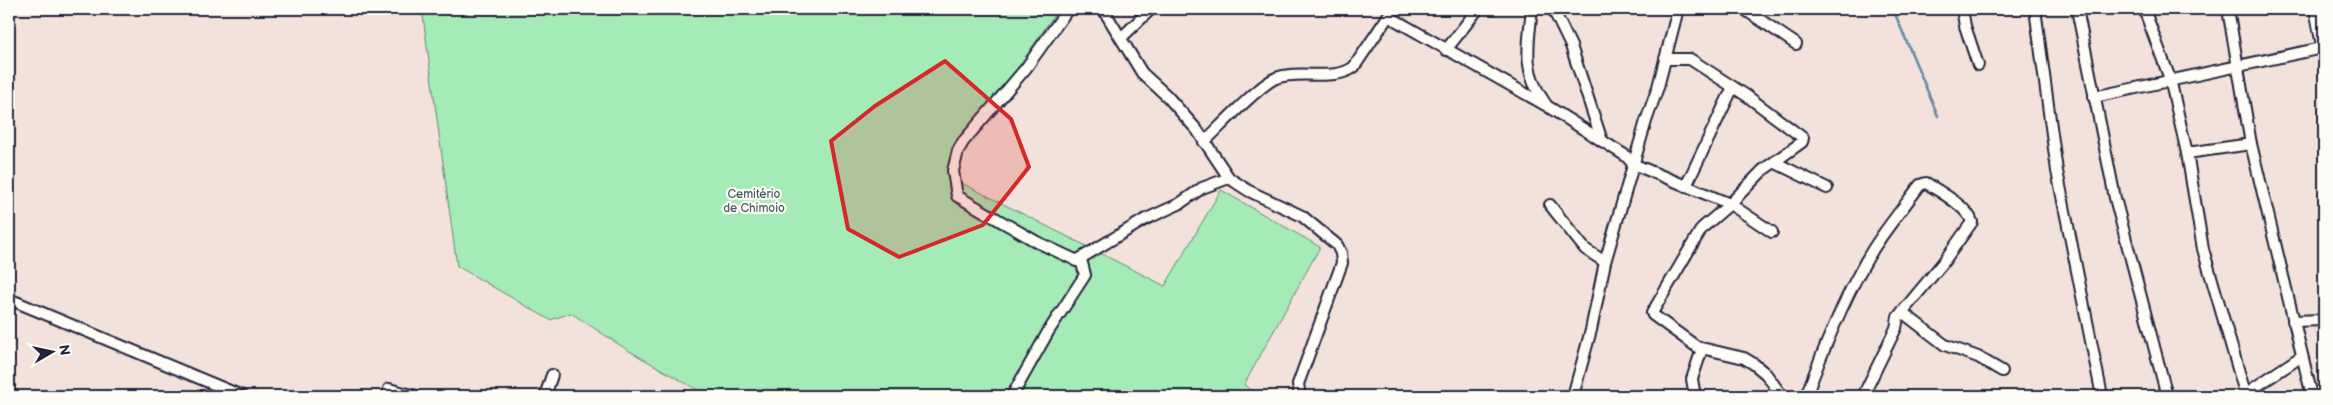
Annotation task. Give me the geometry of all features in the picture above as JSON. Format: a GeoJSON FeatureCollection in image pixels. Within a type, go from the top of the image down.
{"type":"FeatureCollection","features":[{"type":"Feature","properties":{"kind":"street"},"geometry":{"type":"LineString","coordinates":[[1012,396],[1048,332],[1084,275],[1082,263],[1037,242],[957,196],[953,171],[958,151],[963,142],[1026,68],[1068,9]]}},
{"type":"Feature","properties":{"kind":"street"},"geometry":{"type":"LineString","coordinates":[[1103,9],[1142,73],[1177,107],[1229,178],[1249,191],[1302,216],[1337,245],[1341,253],[1342,263],[1298,384],[1300,396]]}},
{"type":"Feature","properties":{"kind":"street"},"geometry":{"type":"LineString","coordinates":[[1121,38],[1151,9]]}},
{"type":"Feature","properties":{"kind":"street"},"geometry":{"type":"LineString","coordinates":[[1446,50],[1478,9]]}},
{"type":"Feature","properties":{"kind":"street"},"geometry":{"type":"LineString","coordinates":[[1532,9],[1529,73],[1535,89],[1547,106]]}},
{"type":"Feature","properties":{"kind":"street"},"geometry":{"type":"LineString","coordinates":[[1553,9],[1571,46],[1602,141]]}},
{"type":"Feature","properties":{"kind":"street"},"geometry":{"type":"LineString","coordinates":[[1573,396],[1590,330],[1604,262],[1658,87],[1678,9]]}},
{"type":"Feature","properties":{"kind":"street"},"geometry":{"type":"LineString","coordinates":[[1744,9],[1796,44]]}},
{"type":"Feature","properties":{"kind":"street"},"geometry":{"type":"LineString","coordinates":[[1962,9],[1965,26],[1978,65]]}},
{"type":"Feature","properties":{"kind":"street"},"geometry":{"type":"LineString","coordinates":[[2035,9],[2057,171],[2102,396]]}},
{"type":"Feature","properties":{"kind":"street"},"geometry":{"type":"LineString","coordinates":[[2077,9],[2115,198],[2152,332],[2167,396]]}},
{"type":"Feature","properties":{"kind":"street"},"geometry":{"type":"LineString","coordinates":[[2144,9],[2170,79],[2187,153],[2203,249],[2244,395],[2302,356]]}},
{"type":"Feature","properties":{"kind":"street"},"geometry":{"type":"LineString","coordinates":[[2228,9],[2251,144],[2312,396]]}},
{"type":"Feature","properties":{"kind":"street"},"geometry":{"type":"LineString","coordinates":[[2094,97],[2170,79],[2203,75],[2239,66],[2323,52],[2315,9]]}},
{"type":"Feature","properties":{"kind":"street"},"geometry":{"type":"LineString","coordinates":[[1204,142],[1262,88],[1276,78],[1300,74],[1341,74],[1348,72],[1354,67],[1391,12],[1446,50],[1547,106],[1626,156],[1633,164],[1730,204],[1772,232]]}},
{"type":"Feature","properties":{"kind":"street"},"geometry":{"type":"LineString","coordinates":[[1665,59],[1690,59],[1801,135],[1802,142],[1776,163],[1763,170],[1730,204],[1707,222],[1698,233],[1652,310],[1652,315],[1692,345],[1744,358],[1754,364],[1766,374],[1782,396]]}},
{"type":"Feature","properties":{"kind":"street"},"geometry":{"type":"LineString","coordinates":[[1686,186],[1733,87]]}},
{"type":"Feature","properties":{"kind":"street"},"geometry":{"type":"LineString","coordinates":[[2187,153],[2251,144]]}},
{"type":"Feature","properties":{"kind":"street"},"geometry":{"type":"LineString","coordinates":[[1776,163],[1827,188]]}},
{"type":"Feature","properties":{"kind":"street"},"geometry":{"type":"LineString","coordinates":[[1076,261],[1144,220],[1179,204],[1202,188],[1229,178]]}},
{"type":"Feature","properties":{"kind":"street"},"geometry":{"type":"LineString","coordinates":[[1806,396],[1819,360],[1861,268],[1884,233],[1920,185],[1926,183],[1948,196],[1969,216],[1972,222],[1942,264],[1898,317],[1896,328],[1863,396]]}},
{"type":"Feature","properties":{"kind":"street"},"geometry":{"type":"LineString","coordinates":[[1550,206],[1585,250],[1604,262]]}},
{"type":"Feature","properties":{"kind":"street"},"geometry":{"type":"LineString","coordinates":[[9,298],[242,396]]}},
{"type":"Feature","properties":{"kind":"street"},"geometry":{"type":"LineString","coordinates":[[1902,312],[1940,342],[1978,357],[2002,371]]}},
{"type":"Feature","properties":{"kind":"street"},"geometry":{"type":"LineString","coordinates":[[2293,321],[2324,320]]}},
{"type":"Feature","properties":{"kind":"street"},"geometry":{"type":"LineString","coordinates":[[1695,396],[1692,379],[1702,349]]}},
{"type":"Feature","properties":{"kind":"street"},"geometry":{"type":"LineString","coordinates":[[545,396],[552,376]]}},
{"type":"Feature","properties":{"kind":"street"},"geometry":{"type":"LineString","coordinates":[[389,389],[416,396]]}},
{"type":"Feature","properties":{"kind":"highlighted area"},"geometry":{"type":"Polygon","coordinates":[[[945,61],[1011,119],[1029,167],[983,225],[899,257],[848,229],[831,141],[875,106],[945,61]]]}},
{"type":"Feature","properties":{"kind":"green space","name":"Cemitério de Chimoio"},"geometry":{"type":"Polygon","coordinates":[[[422,9],[1058,9],[946,175],[1165,286],[1221,190],[1320,247],[1244,385],[1261,396],[708,396],[626,349],[571,313],[550,320],[457,266],[422,9]]]}},
{"type":"Feature","properties":{"kind":"waterway"},"geometry":{"type":"LineString","coordinates":[[1893,9],[1938,116]]}}]}
